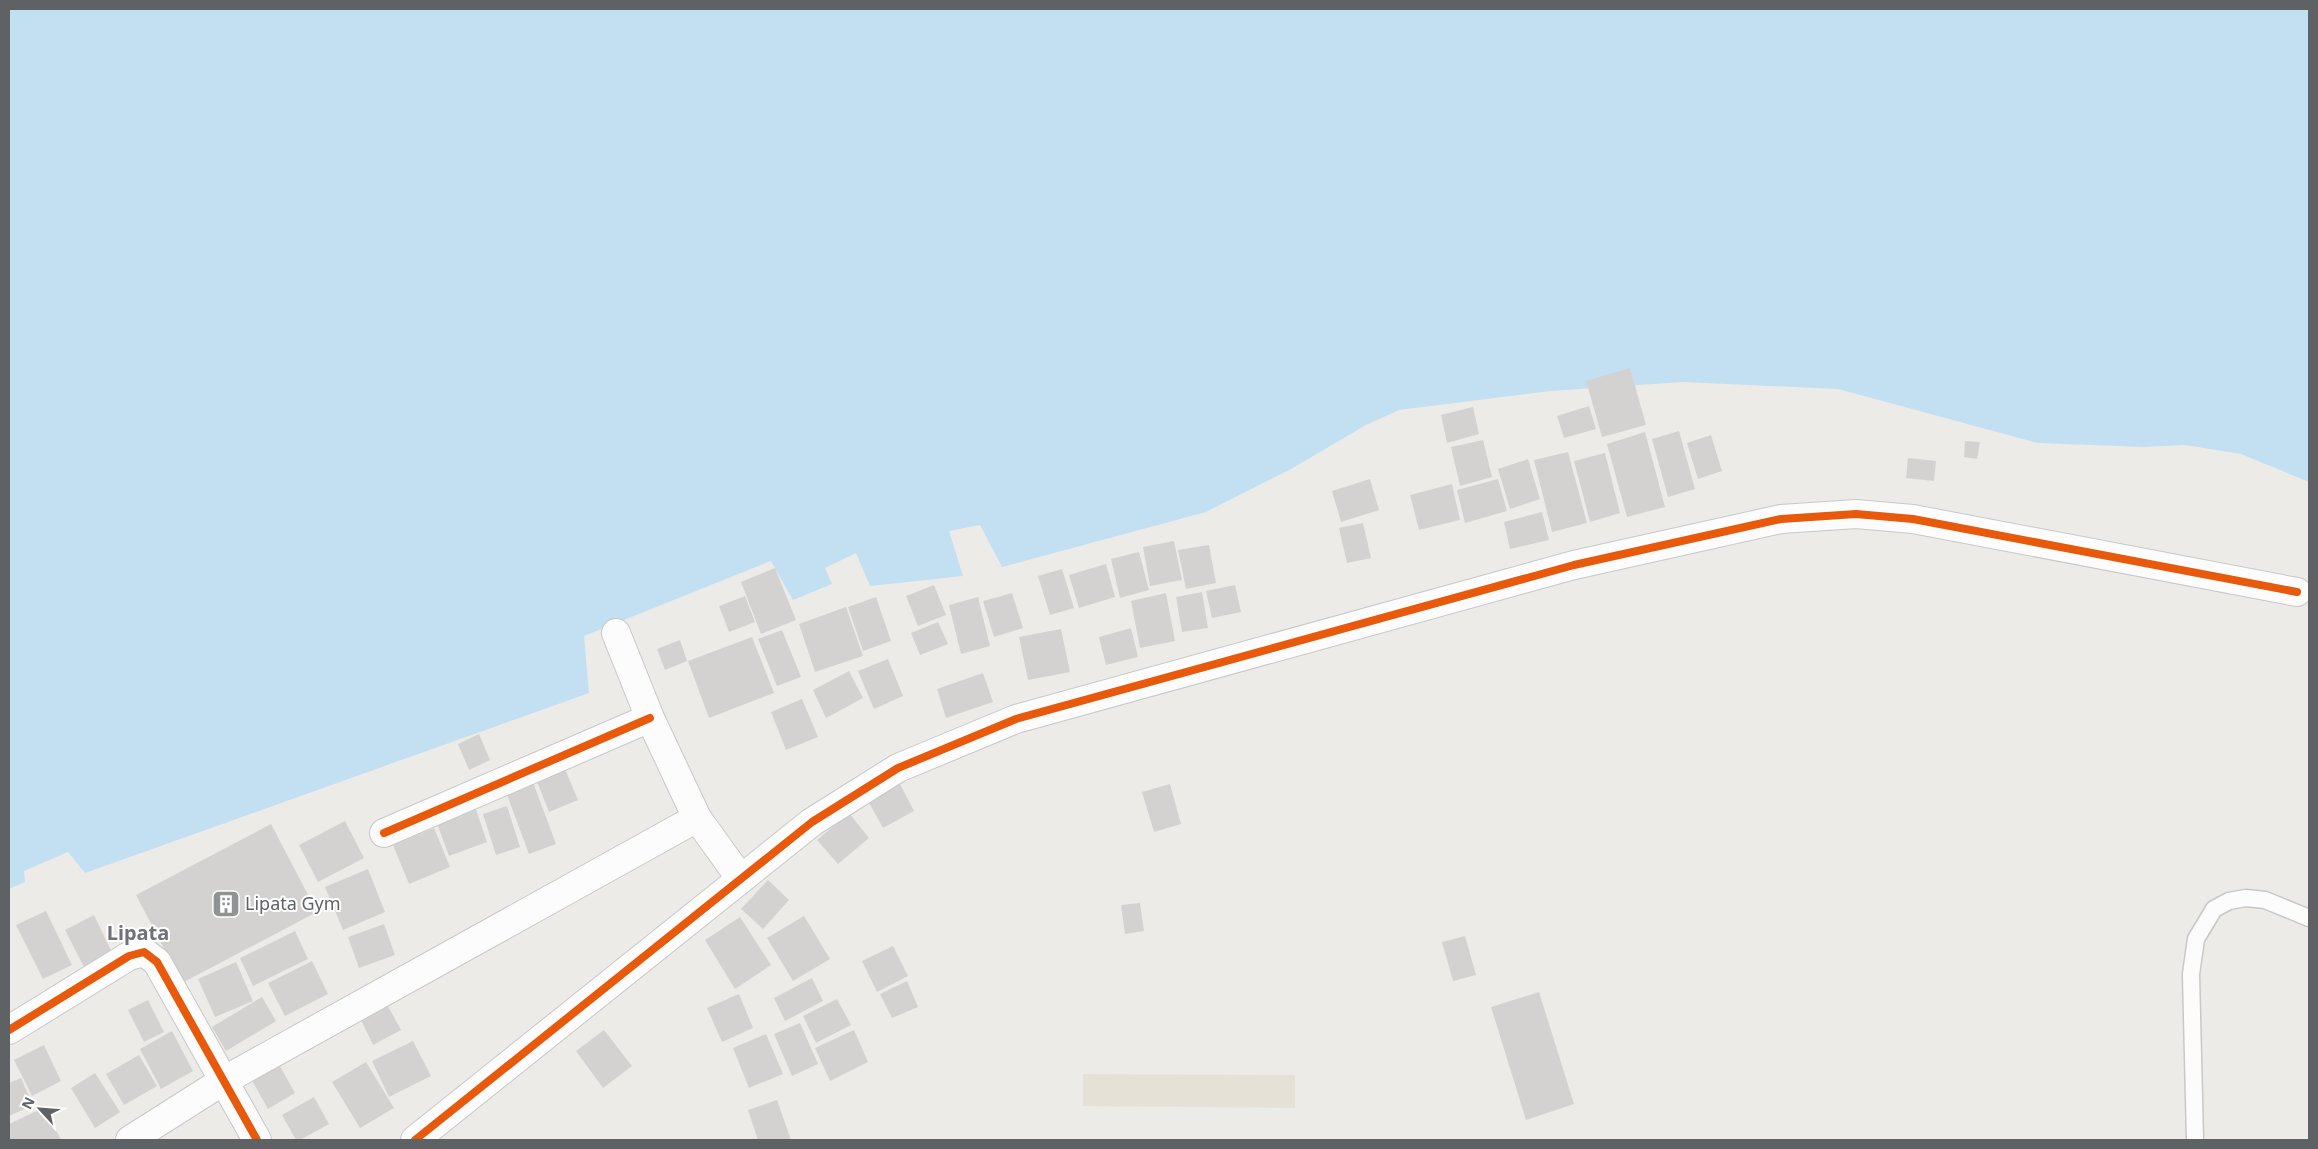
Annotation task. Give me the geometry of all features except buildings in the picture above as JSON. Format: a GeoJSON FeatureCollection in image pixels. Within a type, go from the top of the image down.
{"type":"FeatureCollection","features":[{"type":"Feature","properties":{"kind":"street"},"geometry":{"type":"LineString","coordinates":[[415,1140],[812,822],[898,768],[1016,719],[1574,565],[1781,519],[1856,514],[1913,519],[2297,592]]}},
{"type":"Feature","properties":{"kind":"street"},"geometry":{"type":"LineString","coordinates":[[616,633],[650,718],[697,818],[741,879]]}},
{"type":"Feature","properties":{"kind":"street"},"geometry":{"type":"LineString","coordinates":[[384,833],[650,718]]}},
{"type":"Feature","properties":{"kind":"street"},"geometry":{"type":"LineString","coordinates":[[130,1140],[223,1081],[697,818]]}},
{"type":"Feature","properties":{"kind":"street"},"geometry":{"type":"LineString","coordinates":[[9,1030],[129,956],[144,952],[157,962],[257,1140]]}},
{"type":"Feature","properties":{"kind":"lane"},"geometry":{"type":"LineString","coordinates":[[2195,1140],[2191,974],[2196,939],[2214,910],[2229,901],[2246,898],[2265,900],[2309,918]]}},
{"type":"Feature","properties":{"kind":"shaded area"},"geometry":{"type":"Polygon","coordinates":[[[1083,1074],[1295,1075],[1295,1108],[1083,1106],[1083,1074]]]}},
{"type":"Feature","properties":{"kind":"water"},"geometry":{"type":"Polygon","coordinates":[[[9,9],[2309,9],[2309,482],[2241,454],[2185,445],[2143,447],[2038,443],[1838,389],[1683,382],[1550,391],[1399,410],[1366,425],[1291,469],[1206,512],[1002,567],[980,525],[949,531],[963,576],[870,586],[856,553],[825,568],[832,584],[793,600],[771,561],[584,636],[589,693],[85,873],[68,852],[24,871],[25,882],[9,889],[9,9]]]}},
{"type":"Feature","properties":{"kind":"cycle path"},"geometry":{"type":"LineString","coordinates":[[415,1140],[812,822],[898,768],[1016,719],[1574,565],[1781,519],[1856,514],[1913,519],[2297,592]]}},
{"type":"Feature","properties":{"kind":"cycle path"},"geometry":{"type":"LineString","coordinates":[[384,833],[650,718]]}},
{"type":"Feature","properties":{"kind":"cycle path"},"geometry":{"type":"LineString","coordinates":[[9,1030],[129,956],[144,952],[157,962],[257,1140]]}},
{"type":"Feature","properties":{"kind":"place","name":"Lipata Gym"},"geometry":{"type":"Point","coordinates":[226,904]}},
{"type":"Feature","properties":{"kind":"district","name":"Lipata"},"geometry":{"type":"Point","coordinates":[138,933]}}]}
